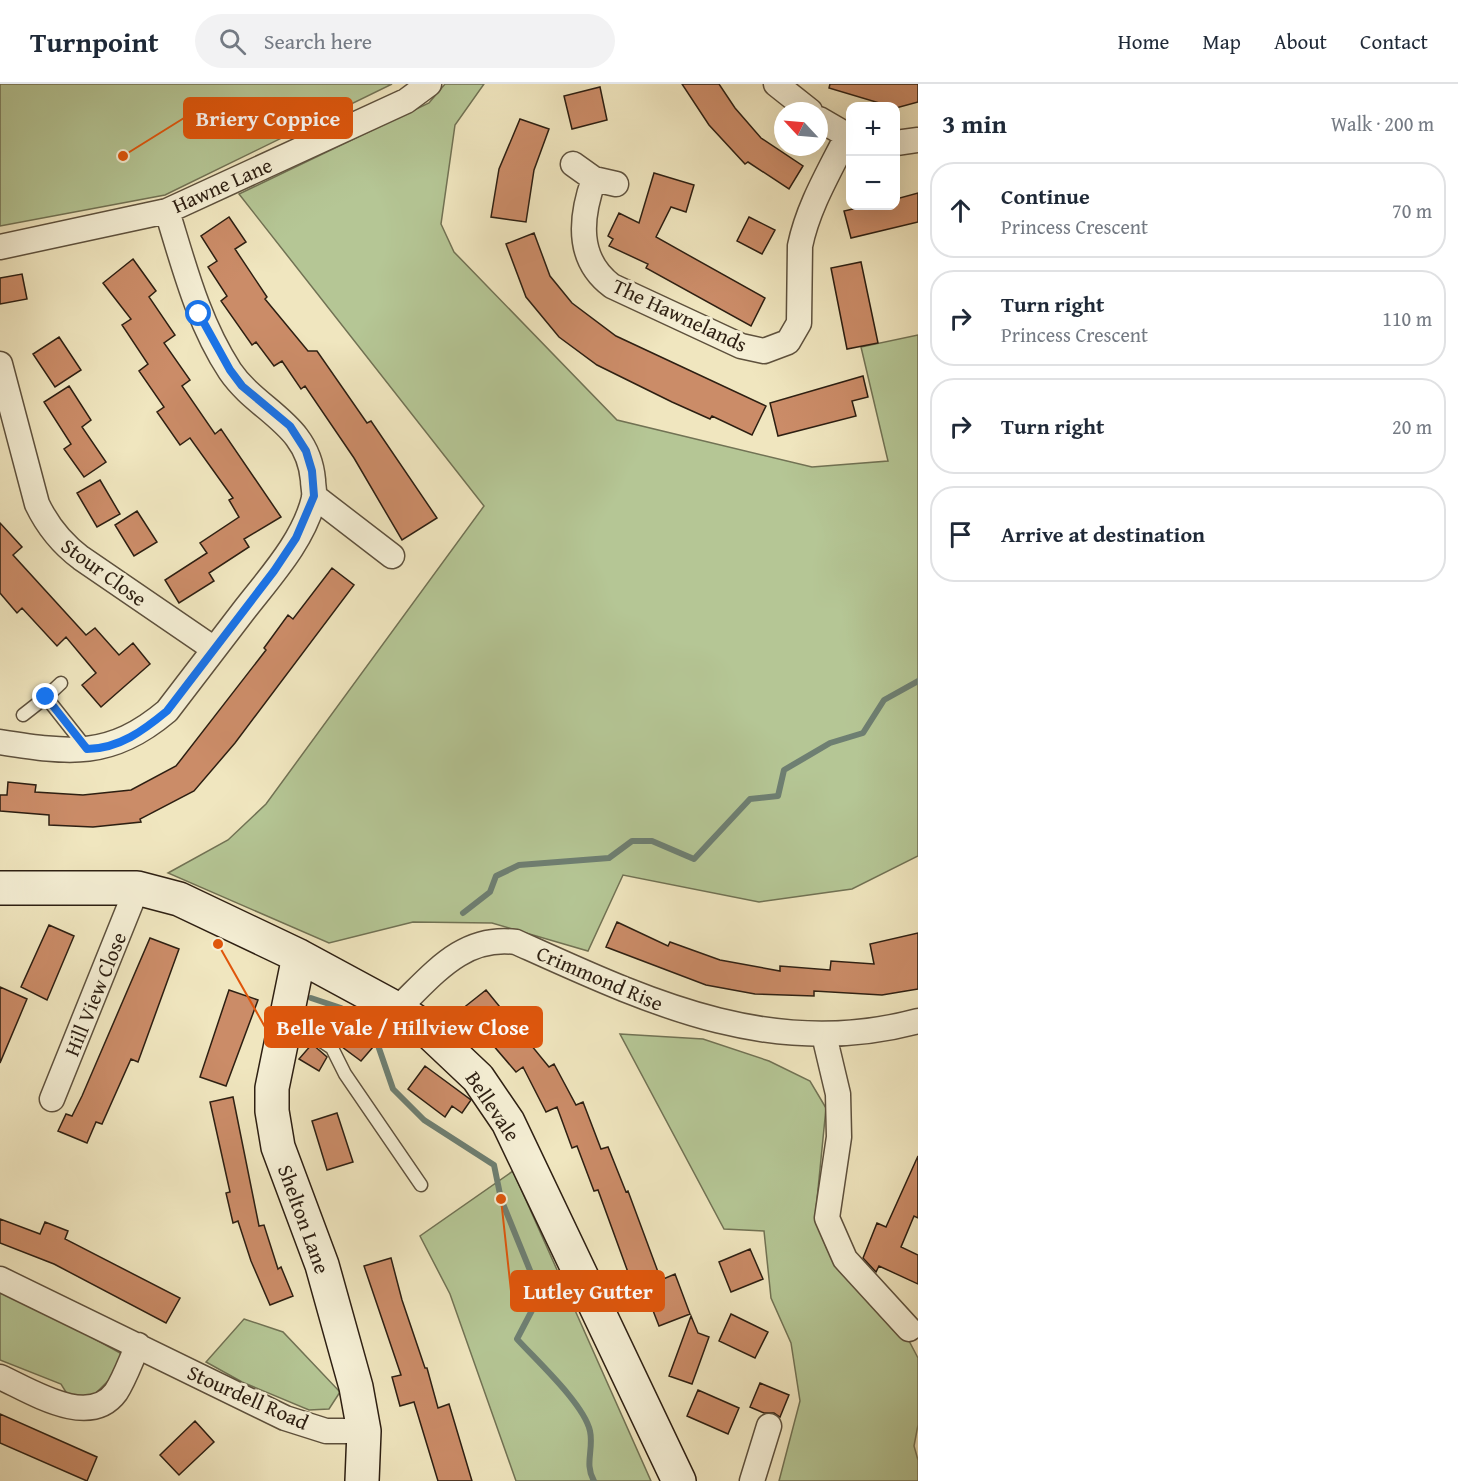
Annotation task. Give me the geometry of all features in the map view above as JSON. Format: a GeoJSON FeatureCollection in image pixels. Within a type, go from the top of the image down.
{"type":"FeatureCollection","features":[{"type":"Feature","properties":{"kind":"street","name":"Hawne Lane"},"geometry":{"type":"LineString","coordinates":[[0,247],[167,210],[406,100],[429,84]]}},
{"type":"Feature","properties":{"kind":"street"},"geometry":{"type":"LineString","coordinates":[[776,84],[799,102]]}},
{"type":"Feature","properties":{"kind":"street"},"geometry":{"type":"LineString","coordinates":[[828,123],[846,134]]}},
{"type":"Feature","properties":{"kind":"street"},"geometry":{"type":"LineString","coordinates":[[900,142],[918,140]]}},
{"type":"Feature","properties":{"kind":"street","name":"The Hawnelands"},"geometry":{"type":"LineString","coordinates":[[573,164],[605,181],[584,209],[589,261],[599,276],[612,286],[741,346],[764,351],[788,342],[799,322],[802,235],[811,209],[846,142]]}},
{"type":"Feature","properties":{"kind":"street"},"geometry":{"type":"LineString","coordinates":[[0,742],[32,747],[98,749],[128,739],[147,728],[167,711],[274,571],[296,538],[314,496],[312,471],[306,451],[290,426],[236,378],[199,314],[167,210]]}},
{"type":"Feature","properties":{"kind":"street","name":"Stour Close"},"geometry":{"type":"LineString","coordinates":[[0,364],[37,504],[45,522],[62,543],[81,558],[214,649]]}},
{"type":"Feature","properties":{"kind":"street"},"geometry":{"type":"LineString","coordinates":[[314,496],[392,556]]}},
{"type":"Feature","properties":{"kind":"street","name":"Bellevale"},"geometry":{"type":"LineString","coordinates":[[0,888],[137,888],[179,899],[299,956],[398,1009],[424,1026],[478,1078],[508,1122],[679,1481]]}},
{"type":"Feature","properties":{"kind":"street","name":"Hill View Close"},"geometry":{"type":"LineString","coordinates":[[52,1100],[137,888]]}},
{"type":"Feature","properties":{"kind":"street","name":"Crimmond Rise"},"geometry":{"type":"LineString","coordinates":[[398,1009],[453,957],[478,943],[499,940],[516,942],[642,998],[702,1017],[780,1034],[824,1035],[885,1030],[918,1021]]}},
{"type":"Feature","properties":{"kind":"street","name":"Shelton Lane"},"geometry":{"type":"LineString","coordinates":[[299,956],[272,1088],[272,1111],[278,1147],[322,1265],[356,1387],[364,1431],[362,1481]]}},
{"type":"Feature","properties":{"kind":"street"},"geometry":{"type":"LineString","coordinates":[[824,1035],[838,1094],[838,1126],[827,1218],[845,1259],[909,1329]]}},
{"type":"Feature","properties":{"kind":"street","name":"Stourdell Road"},"geometry":{"type":"LineString","coordinates":[[0,1280],[285,1418],[326,1431],[364,1431]]}},
{"type":"Feature","properties":{"kind":"street"},"geometry":{"type":"LineString","coordinates":[[0,1377],[53,1401],[81,1408],[94,1407],[108,1400],[117,1390],[138,1345]]}},
{"type":"Feature","properties":{"kind":"street"},"geometry":{"type":"LineString","coordinates":[[752,1481],[769,1426]]}},
{"type":"Feature","properties":{"kind":"lane"},"geometry":{"type":"LineString","coordinates":[[23,715],[61,683]]}},
{"type":"Feature","properties":{"kind":"lane"},"geometry":{"type":"LineString","coordinates":[[46,697],[87,749]]}},
{"type":"Feature","properties":{"kind":"lane"},"geometry":{"type":"LineString","coordinates":[[286,1017],[332,1048],[345,1074],[421,1185]]}},
{"type":"Feature","properties":{"kind":"green space"},"geometry":{"type":"Polygon","coordinates":[[[0,84],[392,84],[165,195],[0,226],[0,84]]]}},
{"type":"Feature","properties":{"kind":"green space"},"geometry":{"type":"Polygon","coordinates":[[[445,84],[484,84],[455,125],[441,224],[454,252],[617,420],[812,467],[888,461],[861,347],[918,335],[918,856],[852,889],[759,902],[623,875],[588,951],[492,923],[413,922],[329,943],[168,873],[228,840],[266,804],[484,506],[239,194],[429,103],[445,84]]]}},
{"type":"Feature","properties":{"kind":"green space"},"geometry":{"type":"Polygon","coordinates":[[[620,1034],[703,1039],[769,1061],[810,1081],[826,1108],[815,1220],[827,1249],[908,1339],[918,1358],[918,1425],[914,1446],[918,1460],[918,1481],[779,1481],[800,1401],[791,1343],[771,1298],[764,1231],[724,1229],[620,1034]]]}},
{"type":"Feature","properties":{"kind":"green space"},"geometry":{"type":"Polygon","coordinates":[[[513,1171],[651,1481],[516,1481],[450,1294],[420,1236],[513,1171]]]}},
{"type":"Feature","properties":{"kind":"green space"},"geometry":{"type":"Polygon","coordinates":[[[0,1293],[28,1302],[122,1354],[115,1374],[91,1398],[69,1397],[61,1384],[0,1360],[0,1293]]]}},
{"type":"Feature","properties":{"kind":"green space"},"geometry":{"type":"Polygon","coordinates":[[[244,1319],[283,1332],[340,1392],[329,1409],[309,1410],[242,1382],[206,1362],[244,1319]]]}},
{"type":"Feature","properties":{"kind":"building"},"geometry":{"type":"Polygon","coordinates":[[[682,84],[719,84],[735,108],[761,138],[774,147],[774,156],[788,156],[803,166],[789,189],[748,162],[745,164],[709,125],[682,84]]]}},
{"type":"Feature","properties":{"kind":"building"},"geometry":{"type":"Polygon","coordinates":[[[830,84],[918,84],[918,102],[900,107],[900,102],[876,102],[829,88],[830,84]]]}},
{"type":"Feature","properties":{"kind":"building"},"geometry":{"type":"Polygon","coordinates":[[[600,87],[607,120],[572,129],[564,96],[600,87]]]}},
{"type":"Feature","properties":{"kind":"building"},"geometry":{"type":"Polygon","coordinates":[[[520,119],[549,129],[534,170],[526,222],[491,217],[499,169],[520,119]]]}},
{"type":"Feature","properties":{"kind":"building"},"geometry":{"type":"Polygon","coordinates":[[[654,173],[694,185],[686,212],[671,207],[656,237],[765,298],[751,326],[646,268],[648,264],[609,246],[613,239],[608,236],[619,213],[639,223],[654,173]]]}},
{"type":"Feature","properties":{"kind":"building"},"geometry":{"type":"Polygon","coordinates":[[[918,193],[918,222],[851,238],[844,211],[900,210],[900,198],[918,193]]]}},
{"type":"Feature","properties":{"kind":"building"},"geometry":{"type":"Polygon","coordinates":[[[229,217],[246,242],[235,249],[267,297],[265,299],[308,351],[317,351],[367,423],[371,421],[437,518],[402,540],[354,458],[305,386],[301,389],[282,361],[274,366],[256,342],[252,345],[221,301],[227,296],[208,267],[217,261],[201,236],[229,217]]]}},
{"type":"Feature","properties":{"kind":"building"},"geometry":{"type":"Polygon","coordinates":[[[749,217],[775,230],[762,254],[737,241],[749,217]]]}},
{"type":"Feature","properties":{"kind":"building"},"geometry":{"type":"Polygon","coordinates":[[[534,233],[550,276],[572,303],[616,336],[766,406],[752,435],[712,416],[710,419],[672,402],[597,365],[559,337],[526,297],[506,244],[534,233]]]}},
{"type":"Feature","properties":{"kind":"building"},"geometry":{"type":"Polygon","coordinates":[[[133,259],[156,291],[149,297],[175,335],[164,343],[190,380],[182,386],[215,434],[221,429],[281,517],[244,539],[249,547],[209,573],[214,581],[179,603],[165,580],[207,553],[200,543],[239,517],[229,500],[233,498],[190,438],[180,445],[157,412],[164,407],[139,371],[148,364],[122,325],[131,319],[103,283],[133,259]]]}},
{"type":"Feature","properties":{"kind":"building"},"geometry":{"type":"Polygon","coordinates":[[[861,262],[878,343],[847,349],[831,268],[861,262]]]}},
{"type":"Feature","properties":{"kind":"building"},"geometry":{"type":"Polygon","coordinates":[[[22,274],[27,299],[0,304],[0,278],[22,274]]]}},
{"type":"Feature","properties":{"kind":"building"},"geometry":{"type":"Polygon","coordinates":[[[59,337],[81,370],[55,387],[33,354],[59,337]]]}},
{"type":"Feature","properties":{"kind":"building"},"geometry":{"type":"Polygon","coordinates":[[[863,376],[868,397],[852,401],[856,416],[778,436],[770,403],[863,376]]]}},
{"type":"Feature","properties":{"kind":"building"},"geometry":{"type":"Polygon","coordinates":[[[69,386],[91,420],[82,427],[106,462],[84,477],[64,449],[71,444],[44,402],[69,386]]]}},
{"type":"Feature","properties":{"kind":"building"},"geometry":{"type":"Polygon","coordinates":[[[100,480],[120,514],[97,527],[77,493],[100,480]]]}},
{"type":"Feature","properties":{"kind":"building"},"geometry":{"type":"Polygon","coordinates":[[[137,511],[157,542],[134,556],[115,525],[137,511]]]}},
{"type":"Feature","properties":{"kind":"building"},"geometry":{"type":"Polygon","coordinates":[[[0,523],[22,547],[13,555],[86,635],[95,628],[119,655],[133,643],[150,664],[101,707],[82,685],[96,673],[66,637],[57,646],[22,608],[17,613],[0,593],[0,523]]]}},
{"type":"Feature","properties":{"kind":"building"},"geometry":{"type":"Polygon","coordinates":[[[332,568],[354,585],[235,743],[194,791],[140,819],[141,822],[93,827],[49,825],[49,815],[0,811],[0,795],[7,795],[8,782],[36,785],[35,792],[83,795],[131,790],[176,766],[266,650],[264,648],[288,615],[293,619],[332,568]]]}},
{"type":"Feature","properties":{"kind":"building"},"geometry":{"type":"Polygon","coordinates":[[[617,922],[668,946],[670,942],[720,960],[780,971],[780,966],[830,970],[831,961],[874,964],[870,944],[918,933],[918,989],[882,995],[814,991],[814,996],[755,994],[706,985],[606,947],[617,922]]]}},
{"type":"Feature","properties":{"kind":"building"},"geometry":{"type":"Polygon","coordinates":[[[49,925],[74,936],[47,1000],[21,987],[49,925]]]}},
{"type":"Feature","properties":{"kind":"building"},"geometry":{"type":"Polygon","coordinates":[[[150,938],[179,949],[138,1062],[131,1059],[102,1124],[96,1122],[87,1143],[58,1131],[66,1114],[72,1116],[82,1096],[150,938]]]}},
{"type":"Feature","properties":{"kind":"building"},"geometry":{"type":"Polygon","coordinates":[[[0,987],[27,999],[0,1063],[0,987]]]}},
{"type":"Feature","properties":{"kind":"building"},"geometry":{"type":"Polygon","coordinates":[[[229,990],[258,1000],[226,1086],[200,1077],[229,990]]]}},
{"type":"Feature","properties":{"kind":"building"},"geometry":{"type":"Polygon","coordinates":[[[486,990],[549,1067],[554,1064],[576,1105],[583,1102],[601,1149],[608,1147],[626,1192],[628,1191],[661,1280],[675,1274],[690,1314],[659,1326],[638,1272],[629,1275],[598,1190],[594,1191],[577,1146],[572,1148],[557,1107],[546,1112],[523,1067],[516,1072],[462,1009],[486,990]]]}},
{"type":"Feature","properties":{"kind":"building"},"geometry":{"type":"Polygon","coordinates":[[[335,1016],[373,1047],[361,1061],[322,1032],[335,1016]]]}},
{"type":"Feature","properties":{"kind":"building"},"geometry":{"type":"Polygon","coordinates":[[[312,1044],[327,1057],[319,1071],[299,1059],[312,1044]]]}},
{"type":"Feature","properties":{"kind":"building"},"geometry":{"type":"Polygon","coordinates":[[[425,1066],[471,1100],[462,1113],[452,1106],[445,1117],[408,1089],[425,1066]]]}},
{"type":"Feature","properties":{"kind":"building"},"geometry":{"type":"Polygon","coordinates":[[[233,1097],[259,1226],[264,1225],[278,1269],[281,1267],[293,1296],[270,1305],[251,1261],[238,1221],[233,1223],[226,1193],[230,1192],[210,1102],[233,1097]]]}},
{"type":"Feature","properties":{"kind":"building"},"geometry":{"type":"Polygon","coordinates":[[[337,1113],[353,1162],[327,1170],[312,1121],[337,1113]]]}},
{"type":"Feature","properties":{"kind":"building"},"geometry":{"type":"Polygon","coordinates":[[[918,1156],[918,1218],[914,1216],[901,1247],[918,1255],[918,1284],[879,1266],[876,1272],[863,1258],[877,1223],[886,1227],[918,1156]]]}},
{"type":"Feature","properties":{"kind":"building"},"geometry":{"type":"Polygon","coordinates":[[[0,1219],[40,1234],[45,1222],[68,1231],[65,1239],[180,1298],[166,1323],[54,1264],[0,1243],[0,1219]]]}},
{"type":"Feature","properties":{"kind":"building"},"geometry":{"type":"Polygon","coordinates":[[[750,1249],[763,1279],[731,1292],[719,1262],[750,1249]]]}},
{"type":"Feature","properties":{"kind":"building"},"geometry":{"type":"Polygon","coordinates":[[[391,1258],[402,1300],[425,1368],[427,1368],[438,1408],[449,1404],[472,1481],[438,1481],[414,1402],[400,1406],[392,1377],[401,1375],[364,1266],[391,1258]]]}},
{"type":"Feature","properties":{"kind":"building"},"geometry":{"type":"Polygon","coordinates":[[[731,1314],[768,1332],[755,1358],[719,1341],[731,1314]]]}},
{"type":"Feature","properties":{"kind":"building"},"geometry":{"type":"Polygon","coordinates":[[[691,1316],[698,1333],[709,1337],[692,1384],[669,1376],[691,1316]]]}},
{"type":"Feature","properties":{"kind":"building"},"geometry":{"type":"Polygon","coordinates":[[[760,1383],[789,1395],[780,1417],[774,1413],[764,1413],[750,1407],[760,1383]]]}},
{"type":"Feature","properties":{"kind":"building"},"geometry":{"type":"Polygon","coordinates":[[[698,1390],[739,1408],[728,1434],[687,1416],[698,1390]]]}},
{"type":"Feature","properties":{"kind":"building"},"geometry":{"type":"Polygon","coordinates":[[[0,1414],[97,1457],[87,1481],[0,1443],[0,1414]]]}},
{"type":"Feature","properties":{"kind":"building"},"geometry":{"type":"Polygon","coordinates":[[[195,1421],[214,1442],[179,1475],[160,1455],[195,1421]]]}},
{"type":"Feature","properties":{"kind":"waterway"},"geometry":{"type":"LineString","coordinates":[[463,913],[490,892],[496,876],[519,865],[609,858],[632,841],[652,841],[694,859],[750,799],[778,796],[784,770],[830,743],[863,733],[884,700],[918,681]]}},
{"type":"Feature","properties":{"kind":"waterway"},"geometry":{"type":"LineString","coordinates":[[311,998],[341,1008],[372,1028],[393,1089],[424,1120],[494,1165],[501,1199],[540,1295],[517,1339],[547,1370],[579,1408],[586,1420],[591,1438],[589,1462],[594,1481]]}},
{"type":"Feature","properties":{"kind":"place","name":"Briery Coppice"},"geometry":{"type":"Point","coordinates":[123,156]}},
{"type":"Feature","properties":{"kind":"place","name":"Belle Vale / Hillview Close"},"geometry":{"type":"Point","coordinates":[218,944]}},
{"type":"Feature","properties":{"kind":"place","name":"Lutley Gutter"},"geometry":{"type":"Point","coordinates":[501,1199]}},
{"type":"Feature","properties":{"kind":"route"},"geometry":{"type":"LineString","coordinates":[[46,697],[87,749],[98,749],[128,739],[147,728],[167,711],[274,571],[296,538],[307,515],[314,496],[312,471],[306,451],[290,426],[242,386],[230,370],[199,314]]}}]}
